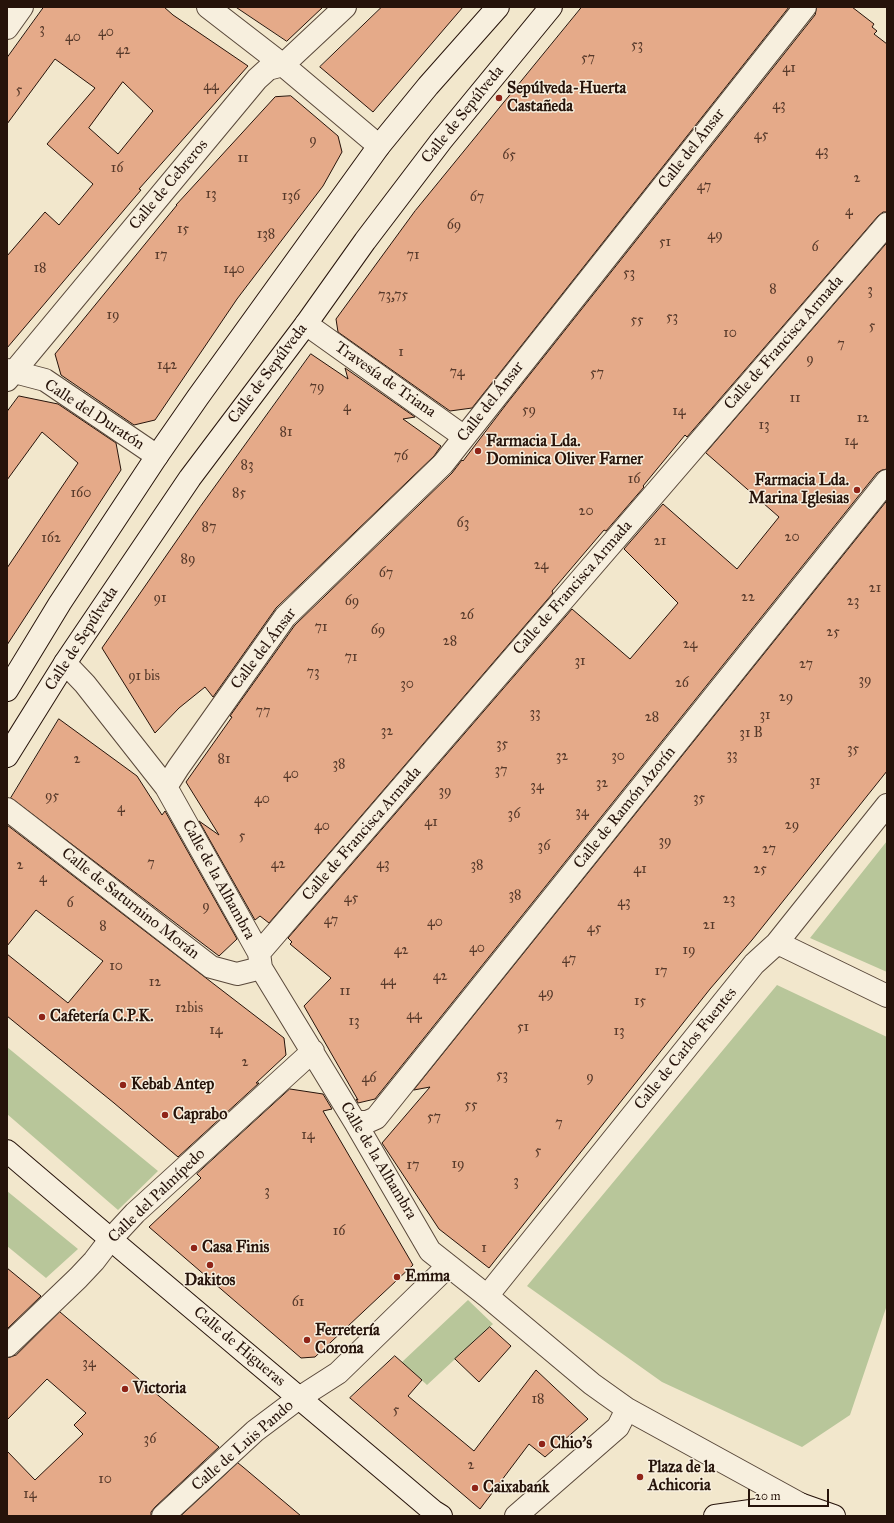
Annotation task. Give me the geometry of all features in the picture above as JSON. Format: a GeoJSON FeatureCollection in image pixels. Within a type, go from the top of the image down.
{"type":"FeatureCollection","features":[{"type":"Feature","properties":{"kind":"street"},"geometry":{"type":"LineString","coordinates":[[7,28],[22,7]]}},
{"type":"Feature","properties":{"kind":"street"},"geometry":{"type":"LineString","coordinates":[[208,7],[283,65],[379,146]]}},
{"type":"Feature","properties":{"kind":"street","name":"Calle de Cebreros"},"geometry":{"type":"LineString","coordinates":[[9,374],[37,344],[257,79],[268,69],[283,65],[345,7]]}},
{"type":"Feature","properties":{"kind":"street"},"geometry":{"type":"LineString","coordinates":[[7,690],[60,604],[157,456],[379,146],[428,86],[498,7]]}},
{"type":"Feature","properties":{"kind":"street","name":"Calle de Sepúlveda"},"geometry":{"type":"LineString","coordinates":[[7,756],[65,663],[190,478],[306,324],[365,241],[441,142],[551,7]]}},
{"type":"Feature","properties":{"kind":"street","name":"Calle del Ánsar"},"geometry":{"type":"LineString","coordinates":[[166,787],[285,617],[443,464],[463,436],[805,7]]}},
{"type":"Feature","properties":{"kind":"street","name":"Calle de Francisca Armada"},"geometry":{"type":"LineString","coordinates":[[260,961],[887,224]]}},
{"type":"Feature","properties":{"kind":"street","name":"Travesía de Triana"},"geometry":{"type":"LineString","coordinates":[[306,324],[463,436]]}},
{"type":"Feature","properties":{"kind":"street","name":"Calle del Duratón"},"geometry":{"type":"LineString","coordinates":[[9,374],[45,380],[157,456]]}},
{"type":"Feature","properties":{"kind":"street","name":"Calle de Ramón Azorín"},"geometry":{"type":"LineString","coordinates":[[355,1122],[367,1122],[376,1118],[887,481]]}},
{"type":"Feature","properties":{"kind":"street","name":"Calle de la Alhambra"},"geometry":{"type":"LineString","coordinates":[[65,663],[84,684],[166,787],[260,961],[430,1251],[487,1296],[592,1384],[627,1410],[800,1504],[834,1516]]}},
{"type":"Feature","properties":{"kind":"street","name":"Calle de Carlos Fuentes"},"geometry":{"type":"LineString","coordinates":[[487,1296],[754,964],[776,944],[887,805]]}},
{"type":"Feature","properties":{"kind":"street","name":"Calle de Saturnino Morán"},"geometry":{"type":"LineString","coordinates":[[7,809],[211,967],[236,974],[260,961]]}},
{"type":"Feature","properties":{"kind":"street"},"geometry":{"type":"LineString","coordinates":[[776,944],[784,946],[887,996]]}},
{"type":"Feature","properties":{"kind":"street","name":"Calle del Palmípedo"},"geometry":{"type":"LineString","coordinates":[[7,1346],[78,1278],[135,1213],[312,1051]]}},
{"type":"Feature","properties":{"kind":"street","name":"Calle de Higueras"},"geometry":{"type":"LineString","coordinates":[[7,1151],[110,1240],[437,1514]]}},
{"type":"Feature","properties":{"kind":"street","name":"Calle de Luis Pando"},"geometry":{"type":"LineString","coordinates":[[163,1516],[255,1431],[299,1398],[338,1373],[448,1266]]}},
{"type":"Feature","properties":{"kind":"street"},"geometry":{"type":"LineString","coordinates":[[516,1516],[618,1427],[627,1410]]}},
{"type":"Feature","properties":{"kind":"street"},"geometry":{"type":"LineString","coordinates":[[714,1516],[800,1504]]}},
{"type":"Feature","properties":{"kind":"green space"},"geometry":{"type":"Polygon","coordinates":[[[887,841],[887,972],[810,938],[887,841]]]}},
{"type":"Feature","properties":{"kind":"green space"},"geometry":{"type":"Polygon","coordinates":[[[777,985],[887,1037],[887,1305],[850,1415],[802,1447],[662,1382],[527,1286],[777,985]]]}},
{"type":"Feature","properties":{"kind":"green space"},"geometry":{"type":"Polygon","coordinates":[[[7,1047],[158,1171],[118,1210],[7,1114],[7,1047]]]}},
{"type":"Feature","properties":{"kind":"green space"},"geometry":{"type":"Polygon","coordinates":[[[7,1191],[78,1249],[46,1278],[7,1246],[7,1191]]]}},
{"type":"Feature","properties":{"kind":"green space"},"geometry":{"type":"Polygon","coordinates":[[[468,1300],[493,1324],[427,1385],[402,1362],[468,1300]]]}},
{"type":"Feature","properties":{"kind":"building"},"geometry":{"type":"Polygon","coordinates":[[[44,7],[164,7],[173,15],[248,66],[139,189],[141,190],[7,348],[7,256],[45,212],[59,225],[93,184],[47,144],[95,88],[55,59],[7,124],[7,58],[44,7]],[[123,82],[89,128],[118,154],[153,111],[123,82]]]}},
{"type":"Feature","properties":{"kind":"building"},"geometry":{"type":"Polygon","coordinates":[[[236,7],[323,7],[287,41],[236,7]]]}},
{"type":"Feature","properties":{"kind":"building"},"geometry":{"type":"Polygon","coordinates":[[[382,7],[463,7],[373,112],[320,67],[382,7]]]}},
{"type":"Feature","properties":{"kind":"building"},"geometry":{"type":"Polygon","coordinates":[[[582,7],[789,7],[472,408],[450,411],[338,332],[336,319],[415,211],[582,7]]]}},
{"type":"Feature","properties":{"kind":"building"},"geometry":{"type":"Polygon","coordinates":[[[817,7],[852,7],[874,24],[872,27],[877,31],[874,34],[887,44],[887,212],[883,212],[878,216],[687,437],[685,435],[643,486],[644,487],[606,531],[604,530],[552,591],[553,593],[269,923],[260,916],[255,920],[199,821],[219,835],[186,782],[232,717],[230,716],[295,625],[452,473],[462,460],[463,461],[508,402],[815,15],[817,7]]]}},
{"type":"Feature","properties":{"kind":"building"},"geometry":{"type":"Polygon","coordinates":[[[291,96],[338,136],[342,152],[323,186],[237,299],[155,420],[134,425],[61,375],[55,354],[176,205],[275,97],[291,96]]]}},
{"type":"Feature","properties":{"kind":"building"},"geometry":{"type":"Polygon","coordinates":[[[887,243],[887,469],[877,473],[375,1099],[358,1103],[356,1099],[358,1100],[304,1006],[331,978],[290,944],[292,942],[288,938],[572,609],[630,659],[678,603],[624,549],[663,504],[737,569],[779,517],[706,453],[887,243]]]}},
{"type":"Feature","properties":{"kind":"building"},"geometry":{"type":"Polygon","coordinates":[[[311,354],[348,379],[345,368],[415,417],[403,419],[441,446],[434,456],[276,608],[213,697],[205,687],[179,708],[155,733],[102,648],[200,507],[311,354]]]}},
{"type":"Feature","properties":{"kind":"building"},"geometry":{"type":"Polygon","coordinates":[[[19,396],[58,404],[116,443],[121,470],[7,645],[7,568],[78,463],[42,432],[7,480],[7,412],[19,396]]]}},
{"type":"Feature","properties":{"kind":"building"},"geometry":{"type":"Polygon","coordinates":[[[887,501],[887,771],[752,940],[710,989],[489,1268],[439,1229],[382,1143],[430,1087],[414,1090],[887,501]]]}},
{"type":"Feature","properties":{"kind":"building"},"geometry":{"type":"Polygon","coordinates":[[[59,719],[137,776],[162,815],[165,811],[237,939],[219,956],[11,798],[59,719]]]}},
{"type":"Feature","properties":{"kind":"building"},"geometry":{"type":"Polygon","coordinates":[[[7,825],[284,1038],[286,1055],[256,1083],[259,1083],[178,1157],[7,1016],[7,954],[68,1003],[103,961],[36,910],[7,946],[7,825]]]}},
{"type":"Feature","properties":{"kind":"building"},"geometry":{"type":"Polygon","coordinates":[[[290,1089],[323,1094],[332,1109],[323,1111],[413,1265],[315,1357],[301,1358],[149,1227],[201,1178],[197,1174],[290,1089]]]}},
{"type":"Feature","properties":{"kind":"building"},"geometry":{"type":"Polygon","coordinates":[[[7,1268],[41,1296],[7,1329],[7,1268]]]}},
{"type":"Feature","properties":{"kind":"building"},"geometry":{"type":"Polygon","coordinates":[[[60,1312],[219,1447],[155,1507],[151,1512],[151,1516],[7,1516],[7,1451],[35,1480],[83,1434],[74,1425],[86,1413],[47,1379],[7,1420],[7,1358],[16,1355],[60,1312]]]}},
{"type":"Feature","properties":{"kind":"building"},"geometry":{"type":"Polygon","coordinates":[[[490,1327],[511,1346],[479,1382],[455,1359],[490,1327]]]}},
{"type":"Feature","properties":{"kind":"building"},"geometry":{"type":"Polygon","coordinates":[[[395,1356],[422,1380],[408,1396],[474,1451],[536,1370],[588,1419],[545,1457],[529,1444],[480,1509],[350,1398],[395,1356]]]}},
{"type":"Feature","properties":{"kind":"building"},"geometry":{"type":"Polygon","coordinates":[[[238,1463],[243,1467],[301,1516],[181,1516],[238,1463]]]}},
{"type":"Feature","properties":{"kind":"place","name":"Sepúlveda-Huerta Castañeda"},"geometry":{"type":"Point","coordinates":[499,98]}},
{"type":"Feature","properties":{"kind":"place","name":"Farmacia Lda. Dominica Oliver Farner"},"geometry":{"type":"Point","coordinates":[478,451]}},
{"type":"Feature","properties":{"kind":"place","name":"Farmacia Lda. Marina Iglesias"},"geometry":{"type":"Point","coordinates":[857,490]}},
{"type":"Feature","properties":{"kind":"place","name":"Cafetería C.P.K."},"geometry":{"type":"Point","coordinates":[42,1017]}},
{"type":"Feature","properties":{"kind":"place","name":"Kebab Antep"},"geometry":{"type":"Point","coordinates":[123,1085]}},
{"type":"Feature","properties":{"kind":"place","name":"Caprabo"},"geometry":{"type":"Point","coordinates":[165,1115]}},
{"type":"Feature","properties":{"kind":"place","name":"Casa Finis"},"geometry":{"type":"Point","coordinates":[194,1248]}},
{"type":"Feature","properties":{"kind":"place","name":"Dakitos"},"geometry":{"type":"Point","coordinates":[210,1265]}},
{"type":"Feature","properties":{"kind":"place","name":"Emma"},"geometry":{"type":"Point","coordinates":[397,1277]}},
{"type":"Feature","properties":{"kind":"place","name":"Ferretería Corona"},"geometry":{"type":"Point","coordinates":[307,1340]}},
{"type":"Feature","properties":{"kind":"place","name":"Victoria"},"geometry":{"type":"Point","coordinates":[125,1389]}},
{"type":"Feature","properties":{"kind":"place","name":"Chio's"},"geometry":{"type":"Point","coordinates":[542,1444]}},
{"type":"Feature","properties":{"kind":"place","name":"Plaza de la Achicoria"},"geometry":{"type":"Point","coordinates":[640,1477]}},
{"type":"Feature","properties":{"kind":"place","name":"Caixabank"},"geometry":{"type":"Point","coordinates":[475,1488]}}]}
